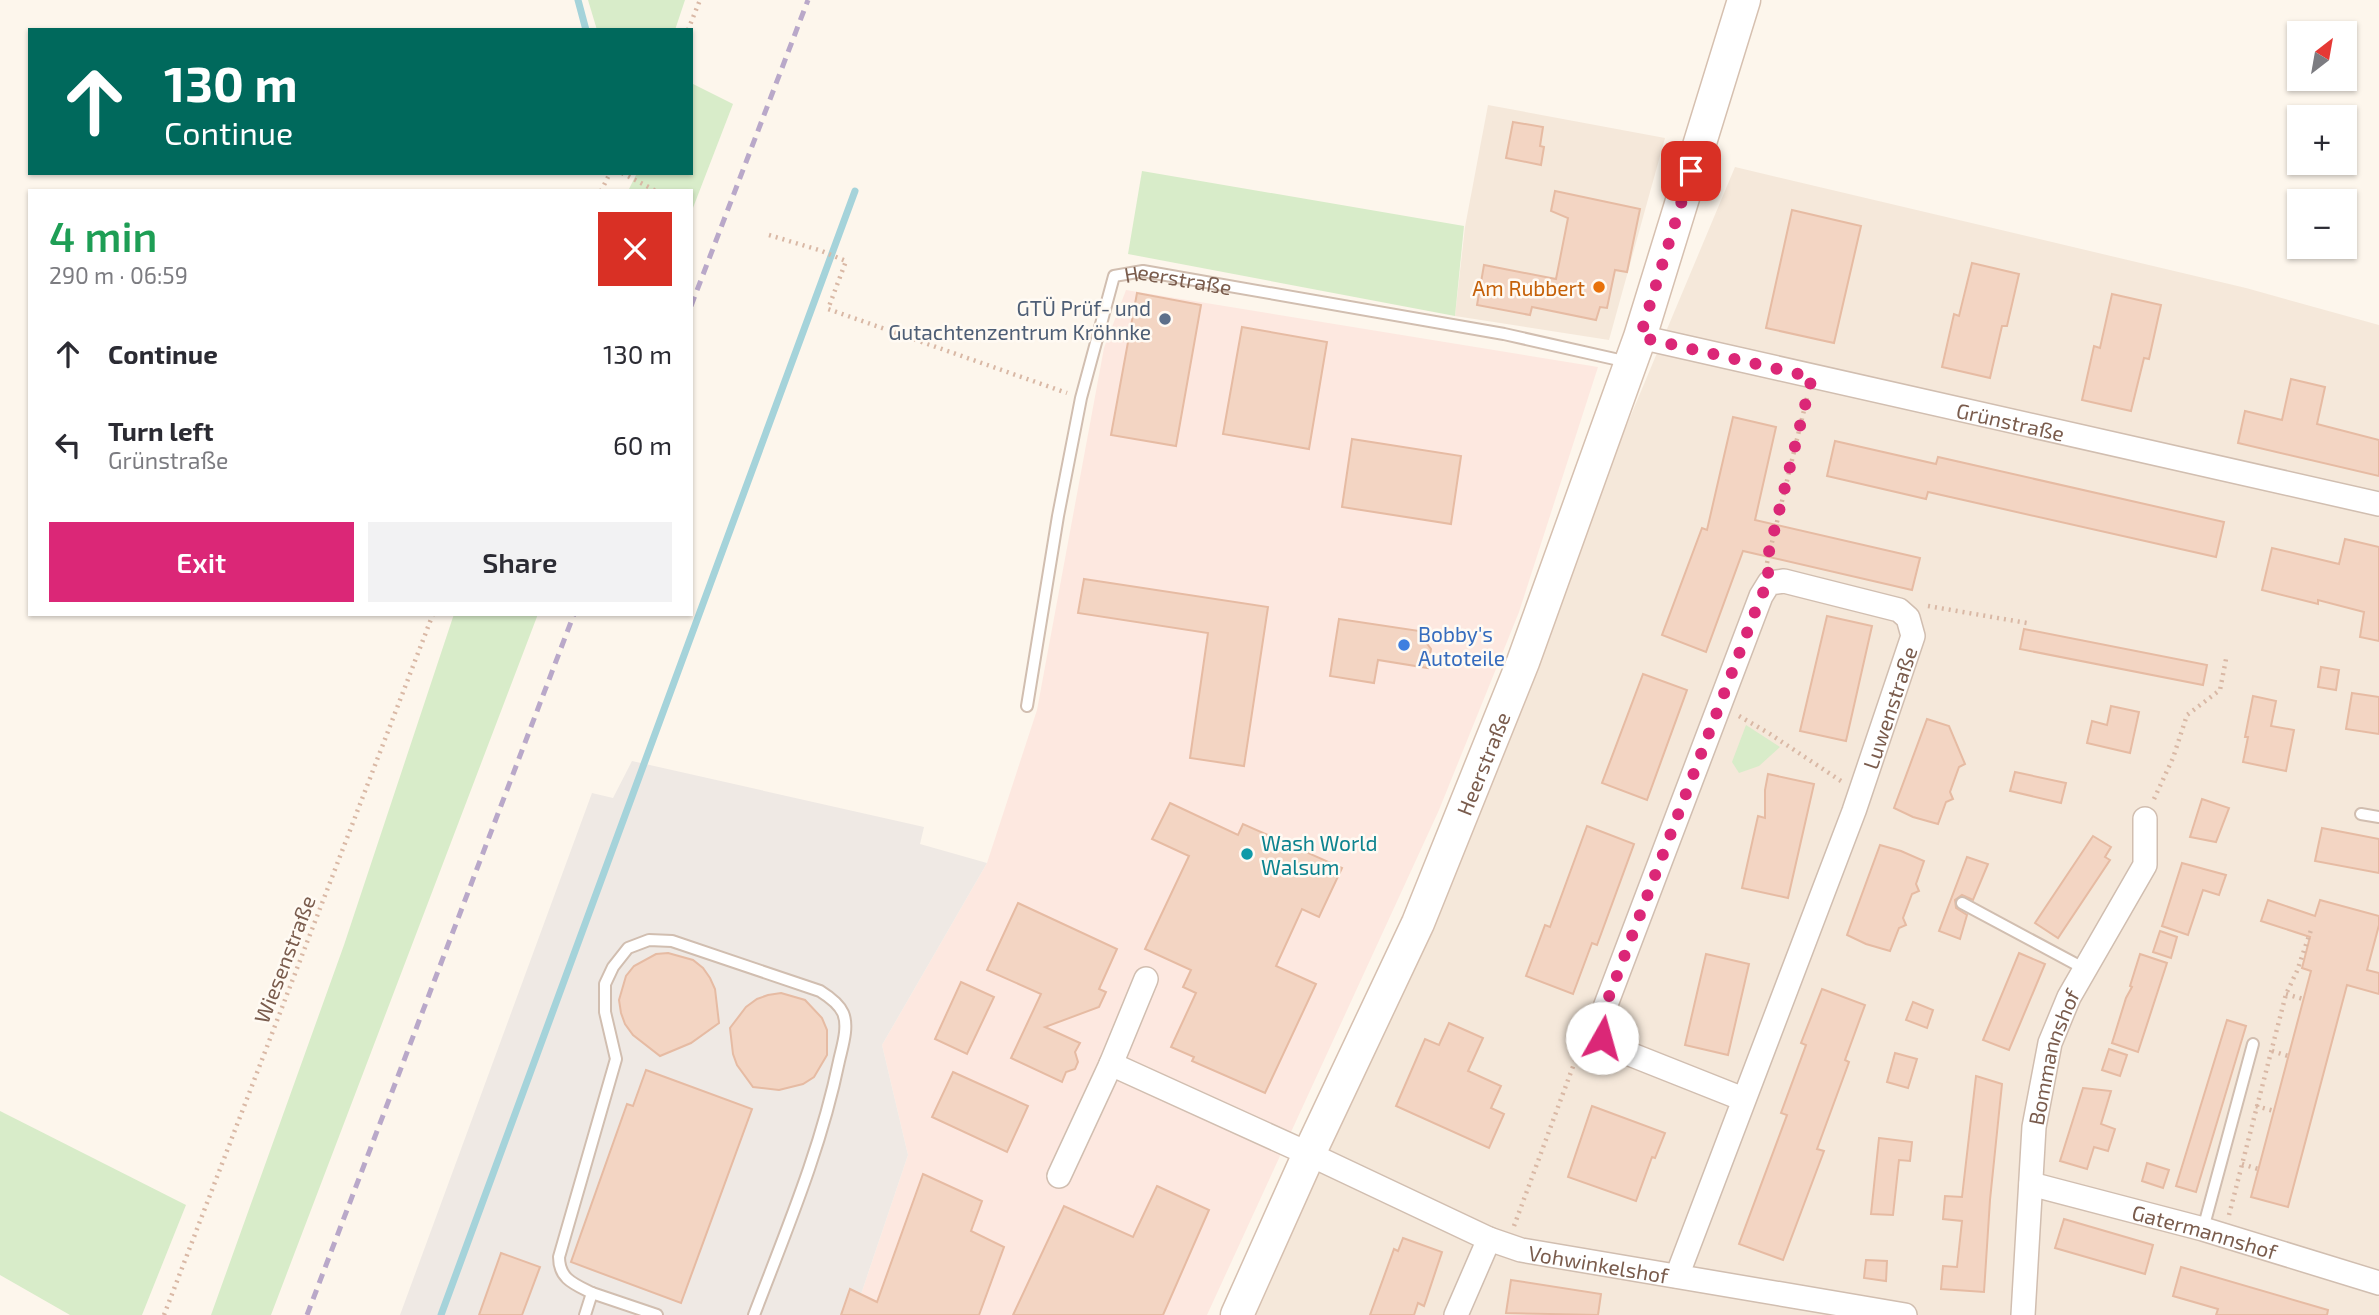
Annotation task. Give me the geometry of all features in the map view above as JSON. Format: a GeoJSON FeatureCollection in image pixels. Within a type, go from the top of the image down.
{"type":"FeatureCollection","features":[{"type":"Feature","properties":{"kind":"main road","name":"Heerstraße"},"geometry":{"type":"LineString","coordinates":[[1237,1315],[1309,1154],[1418,923],[1523,662],[1635,350],[1744,0]]}},
{"type":"Feature","properties":{"kind":"street","name":"Grünstraße"},"geometry":{"type":"LineString","coordinates":[[1635,350],[1812,377],[2379,504]]}},
{"type":"Feature","properties":{"kind":"street"},"geometry":{"type":"LineString","coordinates":[[1743,1099],[1617,1049],[1602,1038],[1602,1015],[1761,596],[1769,583],[1784,581],[1899,610]]}},
{"type":"Feature","properties":{"kind":"street","name":"Luwenstraße"},"geometry":{"type":"LineString","coordinates":[[1677,1276],[1861,790],[1913,636],[1908,618],[1899,610]]}},
{"type":"Feature","properties":{"kind":"street","name":"Bommannshof"},"geometry":{"type":"LineString","coordinates":[[2023,1315],[2034,1127],[2050,1043],[2069,998],[2145,865],[2145,819]]}},
{"type":"Feature","properties":{"kind":"street"},"geometry":{"type":"LineString","coordinates":[[1059,1176],[1111,1065],[1146,979]]}},
{"type":"Feature","properties":{"kind":"street"},"geometry":{"type":"LineString","coordinates":[[1111,1065],[1309,1154]]}},
{"type":"Feature","properties":{"kind":"street","name":"Vohwinkelshof"},"geometry":{"type":"LineString","coordinates":[[1309,1154],[1498,1242],[1521,1250],[1905,1315]]}},
{"type":"Feature","properties":{"kind":"street","name":"Gatermannshof"},"geometry":{"type":"LineString","coordinates":[[2031,1184],[2213,1233],[2379,1283]]}},
{"type":"Feature","properties":{"kind":"street"},"geometry":{"type":"LineString","coordinates":[[1456,1315],[1498,1242]]}},
{"type":"Feature","properties":{"kind":"lane","name":"Heerstraße"},"geometry":{"type":"LineString","coordinates":[[1027,706],[1058,516],[1081,398],[1114,276],[1143,271],[1504,334],[1635,350]]}},
{"type":"Feature","properties":{"kind":"lane"},"geometry":{"type":"LineString","coordinates":[[2361,814],[2379,817]]}},
{"type":"Feature","properties":{"kind":"lane"},"geometry":{"type":"LineString","coordinates":[[1962,903],[2085,969]]}},
{"type":"Feature","properties":{"kind":"lane"},"geometry":{"type":"LineString","coordinates":[[657,1315],[592,1293],[564,1277],[559,1267],[559,1257],[616,1059],[605,1012],[605,984],[613,967],[628,948],[649,940],[672,941],[820,991],[830,997],[843,1014],[845,1031],[830,1107],[754,1315]]}},
{"type":"Feature","properties":{"kind":"lane"},"geometry":{"type":"LineString","coordinates":[[2213,1233],[2253,1044]]}},
{"type":"Feature","properties":{"kind":"lane"},"geometry":{"type":"LineString","coordinates":[[585,1315],[592,1293]]}},
{"type":"Feature","properties":{"kind":"path"},"geometry":{"type":"LineString","coordinates":[[689,28],[700,0]]}},
{"type":"Feature","properties":{"kind":"path"},"geometry":{"type":"LineString","coordinates":[[626,175],[652,189]]}},
{"type":"Feature","properties":{"kind":"path"},"geometry":{"type":"LineString","coordinates":[[769,235],[846,261],[828,309],[1081,398]]}},
{"type":"Feature","properties":{"kind":"path"},"geometry":{"type":"LineString","coordinates":[[1769,583],[1767,560],[1812,377]]}},
{"type":"Feature","properties":{"kind":"path"},"geometry":{"type":"LineString","coordinates":[[1899,610],[1928,606],[2028,623]]}},
{"type":"Feature","properties":{"kind":"path","name":"Wiesenstraße"},"geometry":{"type":"LineString","coordinates":[[164,1315],[432,616]]}},
{"type":"Feature","properties":{"kind":"path"},"geometry":{"type":"LineString","coordinates":[[2145,819],[2173,758],[2187,715],[2220,690],[2226,659]]}},
{"type":"Feature","properties":{"kind":"path"},"geometry":{"type":"LineString","coordinates":[[1720,705],[1770,734],[1837,779],[1861,790]]}},
{"type":"Feature","properties":{"kind":"path"},"geometry":{"type":"LineString","coordinates":[[2213,1233],[2286,994],[2311,930]]}},
{"type":"Feature","properties":{"kind":"path"},"geometry":{"type":"LineString","coordinates":[[2286,994],[2303,999]]}},
{"type":"Feature","properties":{"kind":"path"},"geometry":{"type":"LineString","coordinates":[[1498,1242],[1578,1053],[1585,1046],[1602,1038]]}},
{"type":"Feature","properties":{"kind":"shaded area"},"geometry":{"type":"Polygon","coordinates":[[[1488,105],[1665,138],[1609,340],[1455,316],[1465,227],[1488,105]]]}},
{"type":"Feature","properties":{"kind":"shaded area"},"geometry":{"type":"Polygon","coordinates":[[[1735,167],[2246,288],[2379,325],[2379,1315],[1240,1315],[1418,923],[1735,167]]]}},
{"type":"Feature","properties":{"kind":"shaded area"},"geometry":{"type":"Polygon","coordinates":[[[1126,290],[1598,367],[1519,612],[1439,810],[1207,1315],[854,1315],[908,1155],[882,1045],[987,863],[1037,710],[1104,348],[1126,290]]]}},
{"type":"Feature","properties":{"kind":"shaded area"},"geometry":{"type":"Polygon","coordinates":[[[632,761],[924,827],[920,844],[987,863],[882,1045],[908,1155],[854,1315],[400,1315],[592,793],[613,798],[632,761]]]}},
{"type":"Feature","properties":{"kind":"green space"},"geometry":{"type":"Polygon","coordinates":[[[588,0],[685,0],[676,28],[596,28],[588,0]]]}},
{"type":"Feature","properties":{"kind":"green space"},"geometry":{"type":"Polygon","coordinates":[[[693,84],[733,104],[693,208],[693,189],[629,189],[636,175],[693,175],[693,84]]]}},
{"type":"Feature","properties":{"kind":"green space"},"geometry":{"type":"Polygon","coordinates":[[[1142,171],[1464,226],[1455,316],[1128,254],[1142,171]]]}},
{"type":"Feature","properties":{"kind":"green space"},"geometry":{"type":"Polygon","coordinates":[[[453,616],[537,616],[271,1315],[211,1315],[344,945],[453,616]]]}},
{"type":"Feature","properties":{"kind":"green space"},"geometry":{"type":"Polygon","coordinates":[[[1746,725],[1780,747],[1759,766],[1739,773],[1732,762],[1746,725]]]}},
{"type":"Feature","properties":{"kind":"green space"},"geometry":{"type":"Polygon","coordinates":[[[0,1111],[186,1205],[142,1315],[70,1315],[0,1275],[0,1111]]]}},
{"type":"Feature","properties":{"kind":"building"},"geometry":{"type":"Polygon","coordinates":[[[1513,122],[1543,127],[1541,165],[1506,158],[1513,122]]]}},
{"type":"Feature","properties":{"kind":"building"},"geometry":{"type":"Polygon","coordinates":[[[1555,191],[1640,209],[1627,272],[1615,270],[1607,308],[1600,307],[1596,320],[1532,307],[1530,315],[1477,305],[1484,265],[1556,279],[1568,218],[1551,211],[1555,191]]]}},
{"type":"Feature","properties":{"kind":"building"},"geometry":{"type":"Polygon","coordinates":[[[1792,210],[1861,226],[1834,343],[1766,328],[1792,210]]]}},
{"type":"Feature","properties":{"kind":"building"},"geometry":{"type":"Polygon","coordinates":[[[1972,263],[2019,274],[2007,326],[2002,326],[1990,378],[1942,367],[1954,314],[1959,316],[1972,263]]]}},
{"type":"Feature","properties":{"kind":"building"},"geometry":{"type":"Polygon","coordinates":[[[1137,293],[1201,305],[1176,446],[1111,435],[1137,293]]]}},
{"type":"Feature","properties":{"kind":"building"},"geometry":{"type":"Polygon","coordinates":[[[2112,294],[2161,305],[2149,359],[2144,358],[2131,411],[2082,400],[2094,346],[2100,348],[2112,294]]]}},
{"type":"Feature","properties":{"kind":"building"},"geometry":{"type":"Polygon","coordinates":[[[1242,327],[1327,342],[1309,449],[1223,434],[1242,327]]]}},
{"type":"Feature","properties":{"kind":"building"},"geometry":{"type":"Polygon","coordinates":[[[2291,379],[2325,387],[2317,424],[2379,440],[2379,476],[2238,443],[2245,411],[2282,420],[2291,379]]]}},
{"type":"Feature","properties":{"kind":"building"},"geometry":{"type":"Polygon","coordinates":[[[1733,417],[1776,427],[1755,520],[1920,558],[1912,590],[1743,551],[1706,652],[1662,635],[1702,528],[1707,530],[1733,417]]]}},
{"type":"Feature","properties":{"kind":"building"},"geometry":{"type":"Polygon","coordinates":[[[1352,439],[1461,456],[1451,524],[1342,507],[1352,439]]]}},
{"type":"Feature","properties":{"kind":"building"},"geometry":{"type":"Polygon","coordinates":[[[1835,441],[1936,464],[1938,457],[2224,522],[2216,557],[1928,492],[1926,499],[1827,476],[1835,441]]]}},
{"type":"Feature","properties":{"kind":"building"},"geometry":{"type":"Polygon","coordinates":[[[2345,539],[2379,547],[2379,641],[2360,637],[2364,612],[2262,590],[2272,548],[2339,564],[2345,539]]]}},
{"type":"Feature","properties":{"kind":"building"},"geometry":{"type":"Polygon","coordinates":[[[1084,579],[1268,607],[1244,766],[1190,758],[1208,633],[1078,613],[1084,579]]]}},
{"type":"Feature","properties":{"kind":"building"},"geometry":{"type":"Polygon","coordinates":[[[1827,616],[1872,626],[1846,741],[1800,731],[1827,616]]]}},
{"type":"Feature","properties":{"kind":"building"},"geometry":{"type":"Polygon","coordinates":[[[1339,619],[1426,632],[1425,641],[1431,649],[1428,668],[1378,660],[1374,683],[1330,676],[1339,619]]]}},
{"type":"Feature","properties":{"kind":"building"},"geometry":{"type":"Polygon","coordinates":[[[2024,629],[2207,665],[2203,685],[2020,649],[2024,629]]]}},
{"type":"Feature","properties":{"kind":"building"},"geometry":{"type":"Polygon","coordinates":[[[2321,667],[2339,670],[2336,690],[2318,687],[2321,667]]]}},
{"type":"Feature","properties":{"kind":"building"},"geometry":{"type":"Polygon","coordinates":[[[1643,674],[1687,690],[1647,800],[1602,783],[1643,674]]]}},
{"type":"Feature","properties":{"kind":"building"},"geometry":{"type":"Polygon","coordinates":[[[2352,693],[2379,697],[2379,734],[2346,729],[2352,693]]]}},
{"type":"Feature","properties":{"kind":"building"},"geometry":{"type":"Polygon","coordinates":[[[2253,696],[2276,701],[2271,726],[2294,730],[2286,771],[2243,762],[2253,696]]]}},
{"type":"Feature","properties":{"kind":"building"},"geometry":{"type":"Polygon","coordinates":[[[2111,706],[2139,712],[2130,753],[2087,743],[2092,721],[2107,725],[2111,706]]]}},
{"type":"Feature","properties":{"kind":"building"},"geometry":{"type":"Polygon","coordinates":[[[1927,719],[1949,726],[1965,764],[1959,767],[1950,792],[1953,799],[1946,802],[1938,824],[1894,808],[1927,719]]]}},
{"type":"Feature","properties":{"kind":"building"},"geometry":{"type":"Polygon","coordinates":[[[2015,772],[2066,783],[2061,803],[2010,791],[2015,772]]]}},
{"type":"Feature","properties":{"kind":"building"},"geometry":{"type":"Polygon","coordinates":[[[1768,774],[1814,784],[1788,898],[1742,888],[1758,816],[1765,818],[1768,774]]]}},
{"type":"Feature","properties":{"kind":"building"},"geometry":{"type":"Polygon","coordinates":[[[2202,799],[2229,808],[2216,842],[2190,837],[2202,799]]]}},
{"type":"Feature","properties":{"kind":"building"},"geometry":{"type":"Polygon","coordinates":[[[1170,803],[1238,835],[1243,824],[1342,868],[1319,917],[1302,909],[1276,966],[1316,984],[1265,1093],[1192,1061],[1194,1057],[1171,1047],[1196,993],[1183,987],[1191,970],[1145,949],[1189,856],[1152,839],[1170,803]]]}},
{"type":"Feature","properties":{"kind":"building"},"geometry":{"type":"Polygon","coordinates":[[[1587,826],[1634,844],[1597,945],[1592,943],[1573,994],[1526,976],[1545,925],[1550,927],[1587,826]]]}},
{"type":"Feature","properties":{"kind":"building"},"geometry":{"type":"Polygon","coordinates":[[[2322,828],[2379,839],[2379,873],[2315,861],[2322,828]]]}},
{"type":"Feature","properties":{"kind":"building"},"geometry":{"type":"Polygon","coordinates":[[[2093,836],[2111,847],[2105,857],[2110,860],[2058,938],[2035,923],[2093,836]]]}},
{"type":"Feature","properties":{"kind":"building"},"geometry":{"type":"Polygon","coordinates":[[[1880,845],[1924,861],[1916,884],[1919,891],[1912,894],[1903,918],[1906,925],[1899,928],[1890,951],[1847,935],[1880,845]]]}},
{"type":"Feature","properties":{"kind":"building"},"geometry":{"type":"Polygon","coordinates":[[[1967,857],[1988,864],[1973,900],[1962,895],[1955,900],[1956,908],[1967,915],[1960,939],[1939,931],[1967,857]]]}},
{"type":"Feature","properties":{"kind":"building"},"geometry":{"type":"Polygon","coordinates":[[[2182,863],[2226,875],[2219,895],[2203,890],[2188,935],[2162,926],[2182,863]]]}},
{"type":"Feature","properties":{"kind":"building"},"geometry":{"type":"Polygon","coordinates":[[[2268,900],[2315,916],[2320,900],[2379,916],[2367,970],[2379,973],[2379,994],[2347,985],[2288,1207],[2251,1197],[2311,971],[2302,968],[2310,937],[2261,921],[2268,900]]]}},
{"type":"Feature","properties":{"kind":"building"},"geometry":{"type":"Polygon","coordinates":[[[1018,903],[1117,949],[1099,989],[1106,992],[1099,1007],[1045,1027],[1080,1043],[1075,1052],[1078,1062],[1075,1069],[1066,1072],[1062,1082],[1011,1058],[1041,994],[987,970],[1018,903]]]}},
{"type":"Feature","properties":{"kind":"building"},"geometry":{"type":"Polygon","coordinates":[[[2160,931],[2177,937],[2171,958],[2153,952],[2160,931]]]}},
{"type":"Feature","properties":{"kind":"building"},"geometry":{"type":"Polygon","coordinates":[[[668,953],[693,960],[703,968],[715,989],[719,1023],[691,1043],[660,1056],[633,1035],[625,1024],[619,1000],[626,976],[634,966],[656,954],[668,953]]]}},
{"type":"Feature","properties":{"kind":"building"},"geometry":{"type":"Polygon","coordinates":[[[2019,953],[2045,964],[2009,1050],[1983,1040],[2019,953]]]}},
{"type":"Feature","properties":{"kind":"building"},"geometry":{"type":"Polygon","coordinates":[[[1706,954],[1749,964],[1728,1055],[1685,1045],[1706,954]]]}},
{"type":"Feature","properties":{"kind":"building"},"geometry":{"type":"Polygon","coordinates":[[[2140,954],[2167,963],[2138,1052],[2112,1043],[2132,987],[2130,986],[2140,954]]]}},
{"type":"Feature","properties":{"kind":"building"},"geometry":{"type":"Polygon","coordinates":[[[961,982],[994,997],[967,1054],[935,1039],[961,982]]]}},
{"type":"Feature","properties":{"kind":"building"},"geometry":{"type":"Polygon","coordinates":[[[1822,989],[1865,1005],[1845,1060],[1849,1062],[1817,1149],[1824,1151],[1783,1260],[1739,1244],[1787,1115],[1781,1113],[1806,1045],[1801,1043],[1822,989]]]}},
{"type":"Feature","properties":{"kind":"building"},"geometry":{"type":"Polygon","coordinates":[[[781,993],[805,1000],[822,1018],[827,1030],[827,1055],[814,1077],[803,1084],[779,1090],[753,1087],[737,1065],[730,1028],[746,1007],[757,999],[781,993]]]}},
{"type":"Feature","properties":{"kind":"building"},"geometry":{"type":"Polygon","coordinates":[[[1913,1002],[1933,1010],[1927,1028],[1906,1020],[1913,1002]]]}},
{"type":"Feature","properties":{"kind":"building"},"geometry":{"type":"Polygon","coordinates":[[[2227,1020],[2246,1026],[2196,1192],[2176,1186],[2227,1020]]]}},
{"type":"Feature","properties":{"kind":"building"},"geometry":{"type":"Polygon","coordinates":[[[1449,1023],[1483,1038],[1468,1071],[1501,1086],[1491,1108],[1504,1114],[1489,1148],[1396,1106],[1425,1039],[1439,1045],[1449,1023]]]}},
{"type":"Feature","properties":{"kind":"building"},"geometry":{"type":"Polygon","coordinates":[[[2109,1049],[2127,1055],[2120,1076],[2102,1070],[2109,1049]]]}},
{"type":"Feature","properties":{"kind":"building"},"geometry":{"type":"Polygon","coordinates":[[[1895,1053],[1917,1059],[1908,1088],[1887,1082],[1895,1053]]]}},
{"type":"Feature","properties":{"kind":"building"},"geometry":{"type":"Polygon","coordinates":[[[646,1070],[752,1109],[681,1303],[571,1262],[627,1104],[633,1106],[646,1070]]]}},
{"type":"Feature","properties":{"kind":"building"},"geometry":{"type":"Polygon","coordinates":[[[953,1072],[1028,1106],[1007,1152],[932,1117],[953,1072]]]}},
{"type":"Feature","properties":{"kind":"building"},"geometry":{"type":"Polygon","coordinates":[[[1976,1076],[2002,1084],[1984,1292],[1941,1289],[1943,1266],[1957,1267],[1962,1221],[1943,1219],[1945,1196],[1962,1197],[1976,1076]]]}},
{"type":"Feature","properties":{"kind":"building"},"geometry":{"type":"Polygon","coordinates":[[[2083,1088],[2111,1091],[2101,1124],[2115,1129],[2108,1151],[2094,1147],[2087,1169],[2060,1161],[2083,1088]]]}},
{"type":"Feature","properties":{"kind":"building"},"geometry":{"type":"Polygon","coordinates":[[[1592,1106],[1665,1133],[1655,1158],[1652,1157],[1636,1201],[1568,1177],[1592,1106]]]}},
{"type":"Feature","properties":{"kind":"building"},"geometry":{"type":"Polygon","coordinates":[[[1879,1138],[1912,1142],[1910,1161],[1899,1160],[1893,1215],[1871,1214],[1879,1138]]]}},
{"type":"Feature","properties":{"kind":"building"},"geometry":{"type":"Polygon","coordinates":[[[2147,1163],[2169,1170],[2163,1188],[2142,1181],[2147,1163]]]}},
{"type":"Feature","properties":{"kind":"building"},"geometry":{"type":"Polygon","coordinates":[[[923,1174],[982,1201],[971,1231],[1004,1247],[979,1315],[841,1315],[850,1289],[877,1302],[923,1174]]]}},
{"type":"Feature","properties":{"kind":"building"},"geometry":{"type":"Polygon","coordinates":[[[1157,1186],[1209,1210],[1163,1315],[1013,1315],[1064,1206],[1133,1237],[1157,1186]]]}},
{"type":"Feature","properties":{"kind":"building"},"geometry":{"type":"Polygon","coordinates":[[[2064,1219],[2153,1245],[2145,1274],[2055,1248],[2064,1219]]]}},
{"type":"Feature","properties":{"kind":"building"},"geometry":{"type":"Polygon","coordinates":[[[1403,1238],[1442,1252],[1424,1306],[1418,1303],[1414,1315],[1370,1315],[1394,1249],[1398,1251],[1403,1238]]]}},
{"type":"Feature","properties":{"kind":"building"},"geometry":{"type":"Polygon","coordinates":[[[501,1253],[540,1267],[522,1315],[479,1315],[501,1253]]]}},
{"type":"Feature","properties":{"kind":"building"},"geometry":{"type":"Polygon","coordinates":[[[1866,1260],[1887,1261],[1886,1281],[1864,1278],[1866,1260]]]}},
{"type":"Feature","properties":{"kind":"building"},"geometry":{"type":"Polygon","coordinates":[[[2181,1267],[2328,1310],[2327,1315],[2216,1315],[2218,1309],[2173,1296],[2181,1267]]]}},
{"type":"Feature","properties":{"kind":"building"},"geometry":{"type":"Polygon","coordinates":[[[1511,1280],[1601,1294],[1598,1315],[1506,1313],[1511,1280]]]}},
{"type":"Feature","properties":{"kind":"waterway"},"geometry":{"type":"LineString","coordinates":[[578,0],[585,28]]}},
{"type":"Feature","properties":{"kind":"waterway"},"geometry":{"type":"LineString","coordinates":[[441,1315],[855,191]]}},
{"type":"Feature","properties":{"kind":"railway"},"geometry":{"type":"LineString","coordinates":[[693,301],[808,0]]}},
{"type":"Feature","properties":{"kind":"railway"},"geometry":{"type":"LineString","coordinates":[[307,1315],[573,616]]}},
{"type":"Feature","properties":{"kind":"place","name":"Am Rubbert"},"geometry":{"type":"Point","coordinates":[1599,287]}},
{"type":"Feature","properties":{"kind":"place","name":"GTÜ Prüf- und Gutachtenzentrum Kröhnke"},"geometry":{"type":"Point","coordinates":[1165,319]}},
{"type":"Feature","properties":{"kind":"place","name":"Bobby's Autoteile"},"geometry":{"type":"Point","coordinates":[1404,645]}},
{"type":"Feature","properties":{"kind":"place","name":"Wash World Walsum"},"geometry":{"type":"Point","coordinates":[1247,854]}},
{"type":"Feature","properties":{"kind":"route"},"geometry":{"type":"LineString","coordinates":[[1602,1038],[1602,1015],[1761,596],[1769,583],[1767,560],[1812,377],[1640,337],[1691,171]]}}]}
